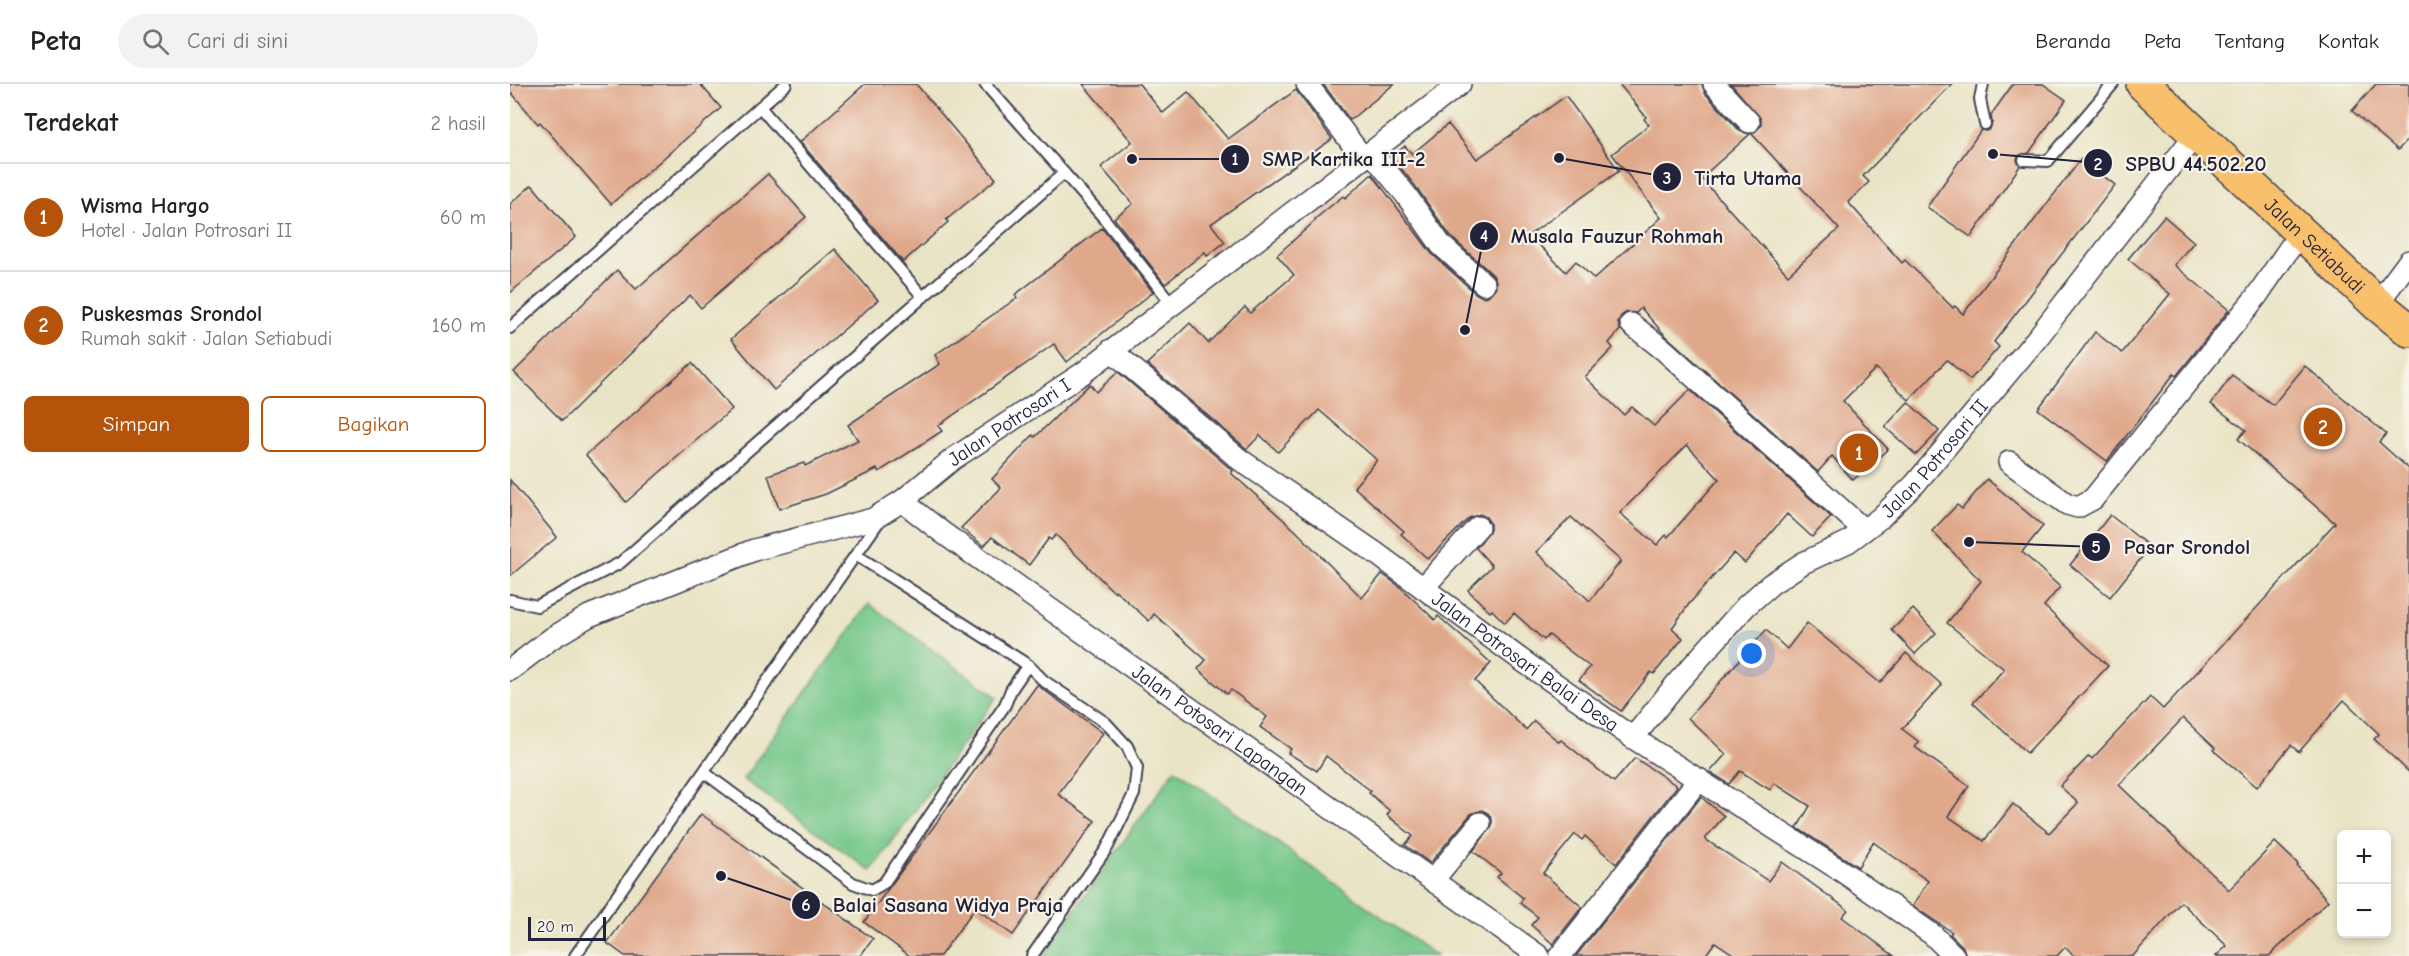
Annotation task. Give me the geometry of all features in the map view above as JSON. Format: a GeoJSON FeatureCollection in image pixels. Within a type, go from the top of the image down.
{"type":"FeatureCollection","features":[{"type":"Feature","properties":{"kind":"highway","name":"Jalan Setiabudi"},"geometry":{"type":"LineString","coordinates":[[2143,84],[2300,233],[2377,304],[2409,330]]}},
{"type":"Feature","properties":{"kind":"street"},"geometry":{"type":"LineString","coordinates":[[1307,84],[1367,155],[1406,195],[1441,245],[1484,284]]}},
{"type":"Feature","properties":{"kind":"street","name":"Jalan Potrosari I"},"geometry":{"type":"LineString","coordinates":[[510,670],[552,638],[589,616],[754,550],[873,519],[895,506],[953,459],[1083,373],[1460,84]]}},
{"type":"Feature","properties":{"kind":"street"},"geometry":{"type":"LineString","coordinates":[[1714,84],[1749,122]]}},
{"type":"Feature","properties":{"kind":"street","name":"Jalan Potrosari II"},"geometry":{"type":"LineString","coordinates":[[1633,738],[1677,683],[1746,606],[1771,584],[1803,563],[1848,542],[1880,518],[1915,484],[2038,337],[2195,135]]}},
{"type":"Feature","properties":{"kind":"street"},"geometry":{"type":"LineString","coordinates":[[2009,462],[2067,504],[2078,507],[2093,499],[2256,297],[2300,233]]}},
{"type":"Feature","properties":{"kind":"street"},"geometry":{"type":"LineString","coordinates":[[2377,304],[2409,261]]}},
{"type":"Feature","properties":{"kind":"street"},"geometry":{"type":"LineString","coordinates":[[1631,324],[1664,350],[1864,530]]}},
{"type":"Feature","properties":{"kind":"street","name":"Jalan Potrosari Balai Desa"},"geometry":{"type":"LineString","coordinates":[[1111,350],[1239,459],[1633,738],[1846,874],[1933,935],[1954,956]]}},
{"type":"Feature","properties":{"kind":"street","name":"Jalan Potosari Lapangan"},"geometry":{"type":"LineString","coordinates":[[895,506],[952,540],[1539,956]]}},
{"type":"Feature","properties":{"kind":"street"},"geometry":{"type":"LineString","coordinates":[[1423,588],[1478,527]]}},
{"type":"Feature","properties":{"kind":"street"},"geometry":{"type":"LineString","coordinates":[[1560,956],[1699,779]]}},
{"type":"Feature","properties":{"kind":"street"},"geometry":{"type":"LineString","coordinates":[[1433,880],[1480,824]]}},
{"type":"Feature","properties":{"kind":"lane"},"geometry":{"type":"LineString","coordinates":[[510,328],[786,84]]}},
{"type":"Feature","properties":{"kind":"lane"},"geometry":{"type":"LineString","coordinates":[[985,84],[1103,217],[1172,304]]}},
{"type":"Feature","properties":{"kind":"lane"},"geometry":{"type":"LineString","coordinates":[[1983,84],[1980,99],[1985,124]]}},
{"type":"Feature","properties":{"kind":"lane"},"geometry":{"type":"LineString","coordinates":[[2024,160],[2048,161],[2113,84]]}},
{"type":"Feature","properties":{"kind":"lane"},"geometry":{"type":"LineString","coordinates":[[760,107],[923,297]]}},
{"type":"Feature","properties":{"kind":"lane"},"geometry":{"type":"LineString","coordinates":[[510,600],[537,606],[620,563],[1064,173]]}},
{"type":"Feature","properties":{"kind":"lane"},"geometry":{"type":"LineString","coordinates":[[575,956],[856,555],[895,506]]}},
{"type":"Feature","properties":{"kind":"lane"},"geometry":{"type":"LineString","coordinates":[[856,555],[1028,665],[1044,681],[1106,723],[1127,746],[1137,768],[1134,794],[1107,848],[1032,956]]}},
{"type":"Feature","properties":{"kind":"lane"},"geometry":{"type":"LineString","coordinates":[[705,773],[853,883],[872,890],[884,883],[1005,705],[1011,690],[1028,665]]}},
{"type":"Feature","properties":{"kind":"green space"},"geometry":{"type":"Polygon","coordinates":[[[869,604],[997,697],[871,871],[743,779],[869,604]]]}},
{"type":"Feature","properties":{"kind":"green space"},"geometry":{"type":"Polygon","coordinates":[[[1175,769],[1436,956],[1042,956],[1175,769]]]}},
{"type":"Feature","properties":{"kind":"building"},"geometry":{"type":"Polygon","coordinates":[[[510,84],[700,84],[721,108],[611,204],[510,91],[510,84]]]}},
{"type":"Feature","properties":{"kind":"building"},"geometry":{"type":"Polygon","coordinates":[[[865,84],[916,84],[996,179],[946,220],[948,222],[903,262],[800,142],[865,84]]]}},
{"type":"Feature","properties":{"kind":"building"},"geometry":{"type":"Polygon","coordinates":[[[1083,84],[1139,84],[1163,113],[1188,92],[1228,139],[1296,90],[1332,139],[1211,224],[1225,242],[1207,256],[1205,252],[1165,284],[1114,218],[1133,204],[1101,167],[1132,142],[1083,84]]]}},
{"type":"Feature","properties":{"kind":"building"},"geometry":{"type":"Polygon","coordinates":[[[1323,84],[1394,84],[1350,120],[1323,84]]]}},
{"type":"Feature","properties":{"kind":"building"},"geometry":{"type":"Polygon","coordinates":[[[1619,84],[1702,84],[1705,93],[1740,131],[1750,134],[1701,178],[1788,275],[1839,229],[1752,134],[1761,126],[1761,119],[1731,84],[1952,84],[1863,176],[1869,182],[1848,202],[1902,263],[1905,260],[1953,308],[1955,306],[1963,314],[2081,159],[2115,185],[1994,342],[1999,347],[1970,380],[1947,360],[1909,400],[1876,368],[1843,401],[1888,449],[1853,480],[1832,456],[1818,472],[1664,334],[1641,308],[1636,313],[1627,312],[1621,316],[1618,323],[1620,330],[1609,343],[1613,348],[1585,377],[1624,415],[1632,407],[1654,426],[1690,390],[1831,517],[1812,537],[1787,514],[1745,563],[1734,553],[1689,604],[1672,628],[1683,638],[1654,674],[1651,672],[1621,711],[1579,680],[1590,667],[1549,635],[1544,640],[1514,613],[1505,623],[1468,590],[1492,566],[1476,548],[1490,530],[1490,523],[1486,517],[1480,514],[1469,518],[1428,559],[1401,534],[1404,531],[1354,487],[1377,460],[1319,410],[1278,452],[1260,435],[1247,449],[1147,364],[1190,323],[1208,343],[1245,307],[1250,313],[1294,275],[1277,255],[1315,219],[1343,196],[1345,198],[1372,174],[1432,254],[1475,293],[1482,297],[1488,296],[1496,287],[1493,275],[1451,237],[1392,157],[1405,146],[1412,154],[1448,124],[1477,159],[1566,96],[1619,171],[1529,235],[1566,272],[1576,261],[1594,279],[1661,218],[1612,154],[1649,125],[1644,119],[1646,117],[1619,84]],[[1687,445],[1620,513],[1657,545],[1666,535],[1668,537],[1719,479],[1687,445]],[[1571,517],[1536,552],[1590,601],[1621,561],[1571,517]]]}},
{"type":"Feature","properties":{"kind":"building"},"geometry":{"type":"Polygon","coordinates":[[[2013,84],[2043,84],[2066,100],[2029,153],[2018,156],[2020,166],[1971,237],[1927,207],[1981,130],[1990,129],[1991,115],[2013,84]]]}},
{"type":"Feature","properties":{"kind":"building"},"geometry":{"type":"Polygon","coordinates":[[[2376,84],[2409,84],[2409,138],[2398,150],[2352,111],[2376,84]]]}},
{"type":"Feature","properties":{"kind":"building"},"geometry":{"type":"Polygon","coordinates":[[[768,174],[806,217],[701,308],[690,295],[562,421],[514,372],[617,270],[636,289],[768,174]]]}},
{"type":"Feature","properties":{"kind":"building"},"geometry":{"type":"Polygon","coordinates":[[[532,185],[576,237],[510,293],[510,204],[532,185]]]}},
{"type":"Feature","properties":{"kind":"building"},"geometry":{"type":"Polygon","coordinates":[[[2164,216],[2194,242],[2174,265],[2229,310],[2176,376],[2174,374],[2107,461],[2038,409],[2095,332],[2122,353],[2170,294],[2128,259],[2164,216]]]}},
{"type":"Feature","properties":{"kind":"building"},"geometry":{"type":"Polygon","coordinates":[[[1102,228],[1153,292],[1067,362],[1054,344],[938,426],[942,431],[879,472],[877,469],[826,494],[779,509],[768,475],[804,463],[805,466],[858,440],[848,425],[940,364],[935,355],[1017,298],[1015,295],[1102,228]]]}},
{"type":"Feature","properties":{"kind":"building"},"geometry":{"type":"Polygon","coordinates":[[[835,249],[878,300],[774,390],[731,339],[835,249]]]}},
{"type":"Feature","properties":{"kind":"building"},"geometry":{"type":"Polygon","coordinates":[[[692,363],[732,409],[626,502],[586,455],[692,363]]]}},
{"type":"Feature","properties":{"kind":"building"},"geometry":{"type":"Polygon","coordinates":[[[2305,366],[2386,434],[2379,442],[2409,469],[2409,772],[2374,739],[2379,734],[2344,700],[2299,752],[2291,745],[2257,787],[2213,750],[2215,748],[2183,718],[2119,785],[2229,890],[2275,842],[2298,864],[2297,866],[2328,901],[2269,956],[2216,956],[2227,946],[2181,902],[2133,956],[2074,956],[2065,947],[2057,956],[1966,956],[1963,947],[1950,934],[1952,932],[1913,906],[1928,881],[1873,842],[1858,867],[1797,828],[1810,806],[1774,783],[1770,790],[1740,771],[1729,784],[1710,772],[1726,754],[1688,718],[1766,630],[1787,649],[1807,623],[1880,683],[1906,653],[1942,685],[1902,729],[1919,742],[1915,747],[1969,786],[1948,816],[1984,841],[2013,804],[2049,833],[2078,803],[2060,786],[2089,756],[2092,759],[2150,697],[2163,709],[2335,523],[2238,439],[2246,430],[2211,404],[2232,375],[2273,405],[2305,366]]]}},
{"type":"Feature","properties":{"kind":"building"},"geometry":{"type":"Polygon","coordinates":[[[1118,372],[1233,471],[1231,473],[1295,530],[1362,598],[1382,574],[1399,586],[1435,620],[1438,616],[1470,644],[1491,663],[1475,681],[1526,730],[1534,721],[1614,782],[1635,758],[1677,786],[1616,864],[1585,836],[1582,840],[1575,834],[1543,873],[1582,907],[1553,944],[1531,925],[1538,917],[1520,903],[1523,898],[1497,877],[1501,873],[1473,851],[1492,826],[1492,819],[1488,813],[1482,810],[1471,814],[1430,863],[1405,845],[1413,836],[1387,815],[1390,811],[1369,793],[1371,791],[1326,756],[1317,771],[1288,753],[1291,749],[1260,727],[1267,717],[1231,690],[1227,694],[1198,669],[1206,660],[1154,614],[1149,621],[1115,590],[1114,592],[1056,535],[1051,540],[1049,538],[1029,565],[992,537],[984,546],[961,528],[1001,488],[992,479],[1033,435],[1035,437],[1090,384],[1096,392],[1118,372]]]}},
{"type":"Feature","properties":{"kind":"building"},"geometry":{"type":"Polygon","coordinates":[[[1908,402],[1939,431],[1916,455],[1885,427],[1908,402]]]}},
{"type":"Feature","properties":{"kind":"building"},"geometry":{"type":"Polygon","coordinates":[[[1987,479],[2043,526],[2022,552],[2060,587],[2044,606],[2108,666],[2027,753],[1973,703],[2004,669],[1947,623],[1981,581],[1932,531],[1957,505],[1962,509],[1987,479]]]}},
{"type":"Feature","properties":{"kind":"building"},"geometry":{"type":"Polygon","coordinates":[[[510,480],[557,537],[510,576],[510,480]]]}},
{"type":"Feature","properties":{"kind":"building"},"geometry":{"type":"Polygon","coordinates":[[[2110,515],[2150,547],[2110,597],[2070,565],[2110,515]]]}},
{"type":"Feature","properties":{"kind":"building"},"geometry":{"type":"Polygon","coordinates":[[[1913,609],[1936,633],[1915,654],[1892,630],[1913,609]]]}},
{"type":"Feature","properties":{"kind":"building"},"geometry":{"type":"Polygon","coordinates":[[[1037,685],[1103,733],[1058,794],[1095,821],[1013,935],[975,908],[940,956],[910,956],[864,922],[1037,685]]]}},
{"type":"Feature","properties":{"kind":"building"},"geometry":{"type":"Polygon","coordinates":[[[1701,797],[1724,816],[1705,839],[1768,881],[1782,862],[1848,910],[1842,917],[1894,956],[1736,956],[1715,942],[1705,956],[1576,956],[1701,797]]]}},
{"type":"Feature","properties":{"kind":"building"},"geometry":{"type":"Polygon","coordinates":[[[701,814],[873,939],[860,956],[625,956],[607,943],[701,814]]]}},
{"type":"Feature","properties":{"kind":"place","name":"SPBU 44.502.20"},"geometry":{"type":"Point","coordinates":[1993,154]}},
{"type":"Feature","properties":{"kind":"place","name":"Tirta Utama"},"geometry":{"type":"Point","coordinates":[1559,158]}},
{"type":"Feature","properties":{"kind":"place","name":"SMP Kartika III-2"},"geometry":{"type":"Point","coordinates":[1132,159]}},
{"type":"Feature","properties":{"kind":"place","name":"Musala Fauzur Rohmah"},"geometry":{"type":"Point","coordinates":[1465,330]}},
{"type":"Feature","properties":{"kind":"place","name":"Puskesmas Srondol"},"geometry":{"type":"Point","coordinates":[2323,427]}},
{"type":"Feature","properties":{"kind":"place","name":"Wisma Hargo"},"geometry":{"type":"Point","coordinates":[1859,453]}},
{"type":"Feature","properties":{"kind":"place","name":"Pasar Srondol"},"geometry":{"type":"Point","coordinates":[1969,542]}},
{"type":"Feature","properties":{"kind":"place","name":"Balai Sasana Widya Praja"},"geometry":{"type":"Point","coordinates":[721,876]}}]}
